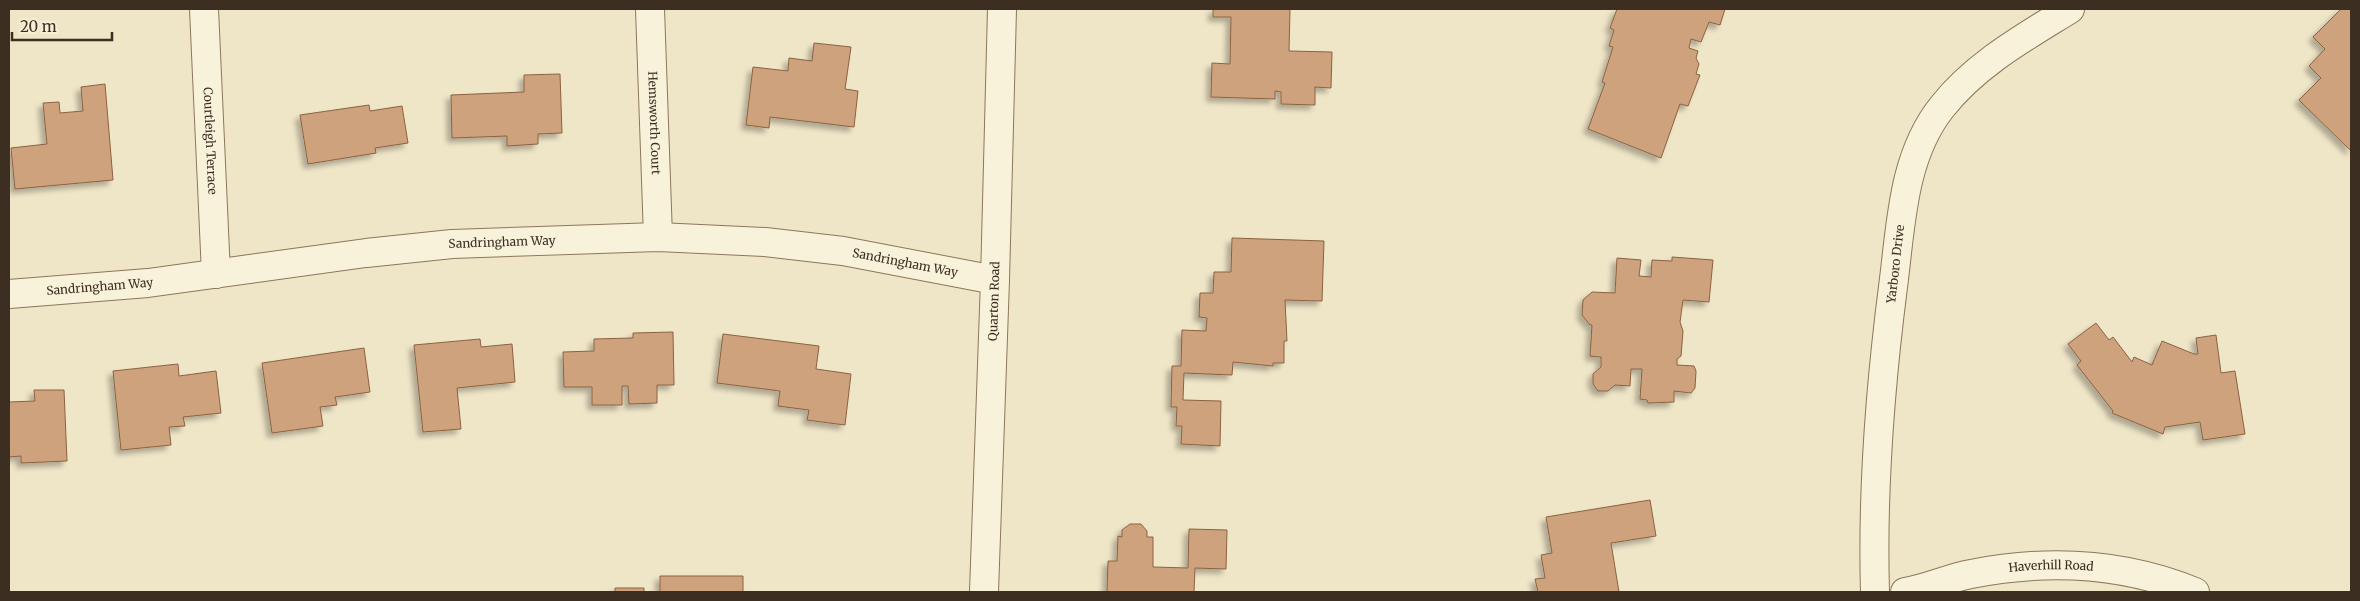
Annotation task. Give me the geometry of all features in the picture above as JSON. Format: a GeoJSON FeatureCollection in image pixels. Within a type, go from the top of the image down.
{"type":"FeatureCollection","features":[{"type":"Feature","properties":{"kind":"street","name":"Courtleigh Terrace"},"geometry":{"type":"LineString","coordinates":[[204,9],[216,274]]}},
{"type":"Feature","properties":{"kind":"street","name":"Hemsworth Court"},"geometry":{"type":"LineString","coordinates":[[650,9],[658,237]]}},
{"type":"Feature","properties":{"kind":"street","name":"Quarton Road"},"geometry":{"type":"LineString","coordinates":[[984,592],[996,280],[1002,9]]}},
{"type":"Feature","properties":{"kind":"street","name":"Yarboro Drive"},"geometry":{"type":"LineString","coordinates":[[1875,592],[1875,498],[1880,397],[1906,191],[1917,149],[1942,108],[1973,75],[2012,44],[2070,9]]}},
{"type":"Feature","properties":{"kind":"street","name":"Sandringham Way"},"geometry":{"type":"LineString","coordinates":[[9,294],[148,283],[366,252],[452,244],[658,237],[765,242],[814,248],[996,280]]}},
{"type":"Feature","properties":{"kind":"street","name":"Haverhill Road"},"geometry":{"type":"LineString","coordinates":[[1905,592],[1931,587],[1968,574],[2003,568],[2042,564],[2081,564],[2134,572],[2195,592]]}},
{"type":"Feature","properties":{"kind":"building"},"geometry":{"type":"Polygon","coordinates":[[[1213,9],[1290,9],[1289,51],[1332,52],[1331,88],[1315,87],[1315,105],[1281,104],[1281,92],[1275,91],[1275,99],[1211,97],[1212,63],[1230,64],[1231,17],[1213,17],[1213,9]]]}},
{"type":"Feature","properties":{"kind":"building"},"geometry":{"type":"Polygon","coordinates":[[[1617,9],[1725,9],[1720,25],[1709,22],[1701,42],[1691,39],[1689,48],[1698,51],[1696,58],[1699,64],[1696,74],[1700,75],[1688,106],[1680,104],[1661,158],[1588,129],[1605,83],[1602,82],[1613,47],[1609,46],[1614,30],[1610,28],[1617,9]]]}},
{"type":"Feature","properties":{"kind":"building"},"geometry":{"type":"Polygon","coordinates":[[[2341,9],[2351,9],[2351,151],[2299,100],[2321,78],[2309,66],[2325,49],[2313,37],[2341,9]]]}},
{"type":"Feature","properties":{"kind":"building"},"geometry":{"type":"Polygon","coordinates":[[[814,43],[851,47],[845,89],[858,91],[854,127],[770,117],[769,128],[746,125],[753,67],[788,71],[789,58],[812,61],[814,43]]]}},
{"type":"Feature","properties":{"kind":"building"},"geometry":{"type":"Polygon","coordinates":[[[560,74],[562,133],[538,134],[538,144],[507,146],[507,136],[452,138],[451,95],[524,92],[524,75],[560,74]]]}},
{"type":"Feature","properties":{"kind":"building"},"geometry":{"type":"Polygon","coordinates":[[[105,84],[113,180],[15,189],[11,148],[47,144],[43,103],[59,102],[60,113],[83,111],[81,87],[105,84]]]}},
{"type":"Feature","properties":{"kind":"building"},"geometry":{"type":"Polygon","coordinates":[[[369,105],[370,111],[402,106],[408,143],[375,148],[376,153],[308,164],[300,115],[369,105]]]}},
{"type":"Feature","properties":{"kind":"building"},"geometry":{"type":"Polygon","coordinates":[[[1232,238],[1324,241],[1322,301],[1285,300],[1287,341],[1284,341],[1284,363],[1273,363],[1273,366],[1233,362],[1232,375],[1184,373],[1183,400],[1221,401],[1220,446],[1181,444],[1182,426],[1176,426],[1177,407],[1171,407],[1172,366],[1181,366],[1182,330],[1206,331],[1207,318],[1199,317],[1200,293],[1213,293],[1214,272],[1231,272],[1232,238]]]}},
{"type":"Feature","properties":{"kind":"building"},"geometry":{"type":"Polygon","coordinates":[[[1672,257],[1713,260],[1709,302],[1683,300],[1680,322],[1683,331],[1681,356],[1677,359],[1677,365],[1694,366],[1696,371],[1695,388],[1691,393],[1674,391],[1674,402],[1648,403],[1647,400],[1640,399],[1642,369],[1631,369],[1630,386],[1615,385],[1608,391],[1598,391],[1593,384],[1593,374],[1601,367],[1601,357],[1590,356],[1592,325],[1582,315],[1583,300],[1592,292],[1615,293],[1617,258],[1641,260],[1639,276],[1651,277],[1652,260],[1672,261],[1672,257]]]}},
{"type":"Feature","properties":{"kind":"building"},"geometry":{"type":"Polygon","coordinates":[[[2096,323],[2109,340],[2113,337],[2132,362],[2134,357],[2152,365],[2162,341],[2198,354],[2196,338],[2216,335],[2221,373],[2235,371],[2245,434],[2203,440],[2200,422],[2165,427],[2163,434],[2112,413],[2113,411],[2077,365],[2081,361],[2068,344],[2096,323]]]}},
{"type":"Feature","properties":{"kind":"building"},"geometry":{"type":"Polygon","coordinates":[[[673,332],[674,385],[657,385],[657,403],[629,404],[628,386],[622,386],[622,405],[592,405],[592,387],[564,387],[563,352],[594,351],[594,339],[633,338],[633,333],[673,332]]]}},
{"type":"Feature","properties":{"kind":"building"},"geometry":{"type":"Polygon","coordinates":[[[723,334],[819,346],[816,369],[851,374],[845,425],[807,420],[809,410],[778,406],[780,391],[717,383],[723,334]]]}},
{"type":"Feature","properties":{"kind":"building"},"geometry":{"type":"Polygon","coordinates":[[[480,339],[481,347],[512,344],[515,382],[457,388],[461,429],[423,432],[414,345],[480,339]]]}},
{"type":"Feature","properties":{"kind":"building"},"geometry":{"type":"Polygon","coordinates":[[[364,348],[370,392],[335,397],[337,405],[320,407],[323,426],[272,433],[262,363],[364,348]]]}},
{"type":"Feature","properties":{"kind":"building"},"geometry":{"type":"Polygon","coordinates":[[[178,364],[179,376],[216,371],[221,413],[183,417],[185,426],[169,427],[171,445],[121,450],[113,371],[178,364]]]}},
{"type":"Feature","properties":{"kind":"building"},"geometry":{"type":"Polygon","coordinates":[[[34,390],[64,390],[67,461],[21,463],[21,456],[9,457],[9,402],[35,401],[34,390]]]}},
{"type":"Feature","properties":{"kind":"building"},"geometry":{"type":"Polygon","coordinates":[[[1650,500],[1656,536],[1611,543],[1619,592],[1538,592],[1535,579],[1545,578],[1541,555],[1552,553],[1546,517],[1650,500]]]}},
{"type":"Feature","properties":{"kind":"building"},"geometry":{"type":"Polygon","coordinates":[[[1130,524],[1141,524],[1147,531],[1147,537],[1153,537],[1153,567],[1188,568],[1189,529],[1227,530],[1226,569],[1195,568],[1194,592],[1107,592],[1108,561],[1117,561],[1118,536],[1122,537],[1122,530],[1130,524]]]}},
{"type":"Feature","properties":{"kind":"building"},"geometry":{"type":"Polygon","coordinates":[[[660,576],[743,576],[743,592],[660,592],[660,576]]]}},
{"type":"Feature","properties":{"kind":"building"},"geometry":{"type":"Polygon","coordinates":[[[615,588],[644,588],[644,592],[615,592],[615,588]]]}}]}
